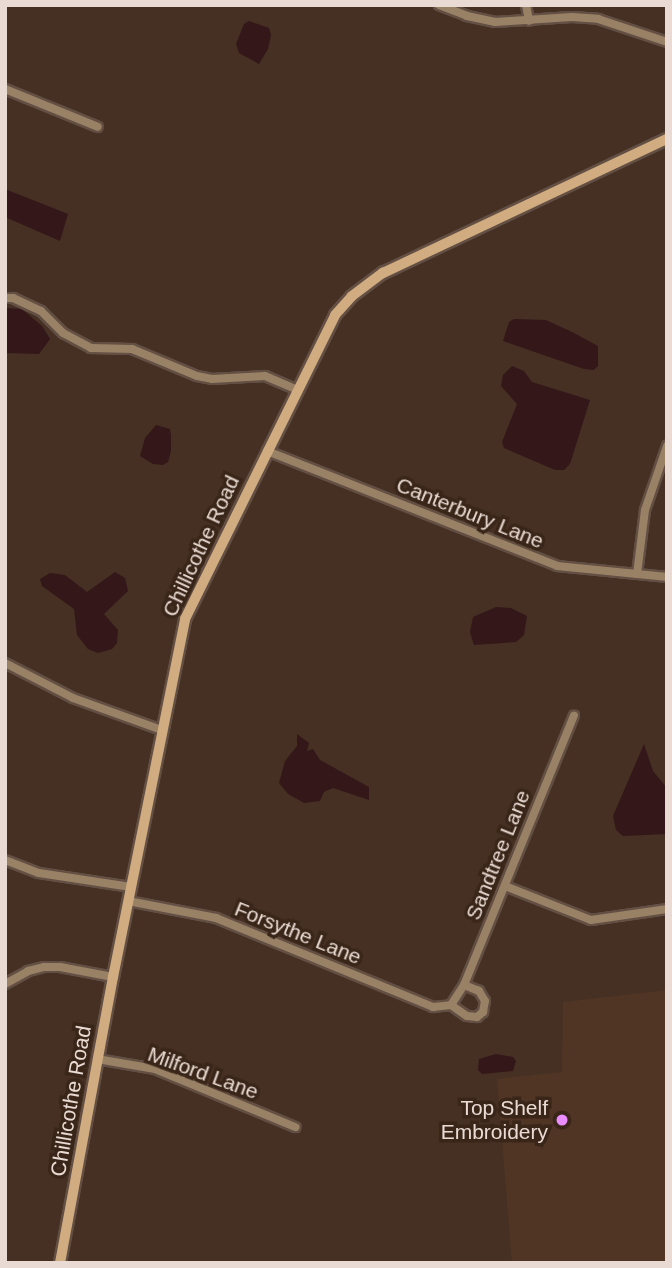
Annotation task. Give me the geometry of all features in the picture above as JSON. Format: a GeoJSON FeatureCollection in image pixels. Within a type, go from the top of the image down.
{"type":"FeatureCollection","features":[{"type":"Feature","properties":{"kind":"street"},"geometry":{"type":"LineString","coordinates":[[439,5],[481,20],[528,21],[572,17],[598,19],[667,42]]}},
{"type":"Feature","properties":{"kind":"street"},"geometry":{"type":"LineString","coordinates":[[526,5],[528,21]]}},
{"type":"Feature","properties":{"kind":"street"},"geometry":{"type":"LineString","coordinates":[[5,89],[98,127]]}},
{"type":"Feature","properties":{"kind":"street","name":"Chillicothe Road"},"geometry":{"type":"LineString","coordinates":[[60,1263],[97,1059],[185,620],[335,315],[352,296],[383,274],[667,139]]}},
{"type":"Feature","properties":{"kind":"street"},"geometry":{"type":"LineString","coordinates":[[5,298],[13,298],[41,311],[63,333],[91,348],[132,349],[197,376],[212,379],[265,376],[298,390]]}},
{"type":"Feature","properties":{"kind":"street"},"geometry":{"type":"LineString","coordinates":[[637,574],[645,510],[667,446]]}},
{"type":"Feature","properties":{"kind":"street","name":"Canterbury Lane"},"geometry":{"type":"LineString","coordinates":[[267,451],[557,566],[667,577]]}},
{"type":"Feature","properties":{"kind":"street"},"geometry":{"type":"LineString","coordinates":[[5,663],[73,698],[162,730]]}},
{"type":"Feature","properties":{"kind":"street","name":"Sandtree Lane"},"geometry":{"type":"LineString","coordinates":[[450,1005],[464,985],[574,716]]}},
{"type":"Feature","properties":{"kind":"street"},"geometry":{"type":"LineString","coordinates":[[5,860],[39,873],[131,887]]}},
{"type":"Feature","properties":{"kind":"street"},"geometry":{"type":"LineString","coordinates":[[505,886],[591,920],[667,909]]}},
{"type":"Feature","properties":{"kind":"street","name":"Forsythe Lane"},"geometry":{"type":"LineString","coordinates":[[128,901],[216,918],[433,1007],[450,1005]]}},
{"type":"Feature","properties":{"kind":"street"},"geometry":{"type":"LineString","coordinates":[[5,984],[28,971],[44,967],[61,967],[113,977]]}},
{"type":"Feature","properties":{"kind":"street"},"geometry":{"type":"LineString","coordinates":[[450,1005],[467,1016],[477,1017],[483,1012],[485,1001],[479,991],[464,985]]}},
{"type":"Feature","properties":{"kind":"street","name":"Milford Lane"},"geometry":{"type":"LineString","coordinates":[[97,1059],[155,1069],[295,1127]]}},
{"type":"Feature","properties":{"kind":"shaded area"},"geometry":{"type":"Polygon","coordinates":[[[249,21],[269,28],[271,35],[268,49],[259,64],[239,53],[236,44],[244,24],[249,21]]]}},
{"type":"Feature","properties":{"kind":"shaded area"},"geometry":{"type":"Polygon","coordinates":[[[5,189],[68,214],[60,241],[5,217],[5,189]]]}},
{"type":"Feature","properties":{"kind":"shaded area"},"geometry":{"type":"Polygon","coordinates":[[[5,308],[22,309],[42,326],[50,339],[39,354],[5,353],[5,308]]]}},
{"type":"Feature","properties":{"kind":"shaded area"},"geometry":{"type":"Polygon","coordinates":[[[514,319],[546,320],[598,346],[598,366],[594,370],[584,369],[503,341],[509,322],[514,319]]]}},
{"type":"Feature","properties":{"kind":"shaded area"},"geometry":{"type":"Polygon","coordinates":[[[512,366],[524,371],[532,382],[590,400],[570,464],[564,470],[555,470],[504,448],[502,442],[517,404],[501,386],[503,375],[512,366]]]}},
{"type":"Feature","properties":{"kind":"shaded area"},"geometry":{"type":"Polygon","coordinates":[[[156,425],[170,429],[171,451],[168,462],[163,465],[153,464],[140,456],[145,438],[156,425]]]}},
{"type":"Feature","properties":{"kind":"shaded area"},"geometry":{"type":"Polygon","coordinates":[[[115,572],[125,578],[128,591],[104,614],[118,630],[117,643],[112,649],[98,653],[88,649],[77,635],[74,609],[42,586],[40,579],[50,573],[65,575],[87,592],[115,572]]]}},
{"type":"Feature","properties":{"kind":"shaded area"},"geometry":{"type":"Polygon","coordinates":[[[496,607],[511,608],[527,616],[524,635],[516,642],[474,645],[470,632],[473,617],[496,607]]]}},
{"type":"Feature","properties":{"kind":"shaded area"},"geometry":{"type":"Polygon","coordinates":[[[297,734],[309,743],[307,751],[313,749],[320,760],[369,787],[369,800],[333,788],[324,792],[320,801],[304,803],[288,794],[279,783],[285,761],[297,746],[297,734]]]}},
{"type":"Feature","properties":{"kind":"shaded area"},"geometry":{"type":"Polygon","coordinates":[[[644,744],[653,771],[667,788],[667,834],[623,836],[616,830],[613,816],[644,744]]]}},
{"type":"Feature","properties":{"kind":"shaded area"},"geometry":{"type":"Polygon","coordinates":[[[667,990],[667,1263],[512,1263],[497,1079],[562,1072],[563,1002],[667,990]]]}},
{"type":"Feature","properties":{"kind":"shaded area"},"geometry":{"type":"Polygon","coordinates":[[[496,1054],[513,1057],[516,1061],[513,1071],[482,1074],[478,1070],[479,1059],[496,1054]]]}},
{"type":"Feature","properties":{"kind":"place","name":"Top Shelf Embroidery"},"geometry":{"type":"Point","coordinates":[562,1120]}}]}
